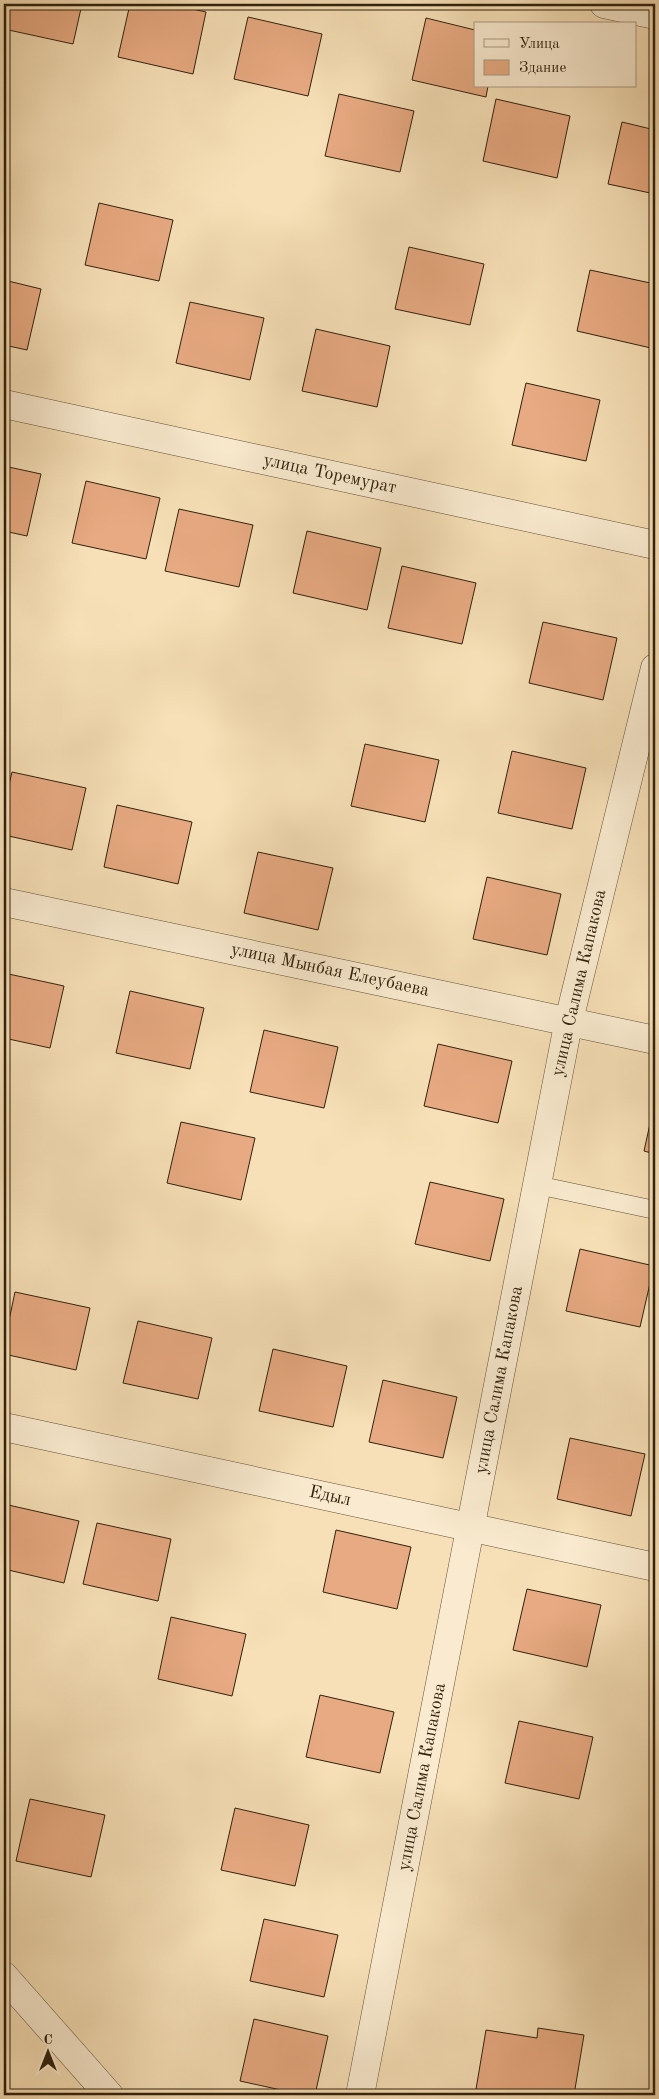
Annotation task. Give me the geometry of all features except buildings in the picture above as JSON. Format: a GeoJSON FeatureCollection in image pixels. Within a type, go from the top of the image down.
{"type":"FeatureCollection","features":[{"type":"Feature","properties":{"kind":"street"},"geometry":{"type":"LineString","coordinates":[[604,4],[655,15]]}},
{"type":"Feature","properties":{"kind":"street","name":"улица Торемурат"},"geometry":{"type":"LineString","coordinates":[[4,404],[655,545]]}},
{"type":"Feature","properties":{"kind":"street","name":"улица Салима Капакова"},"geometry":{"type":"LineString","coordinates":[[360,2095],[569,1020],[655,668]]}},
{"type":"Feature","properties":{"kind":"street","name":"улица Мынбая Елеубаева"},"geometry":{"type":"LineString","coordinates":[[4,902],[569,1020],[655,1040]]}},
{"type":"Feature","properties":{"kind":"street","name":"Едыл"},"geometry":{"type":"LineString","coordinates":[[4,1427],[655,1567]]}},
{"type":"Feature","properties":{"kind":"street"},"geometry":{"type":"LineString","coordinates":[[4,1976],[109,2095]]}},
{"type":"Feature","properties":{"kind":"lane"},"geometry":{"type":"LineString","coordinates":[[536,1185],[655,1210]]}}]}
